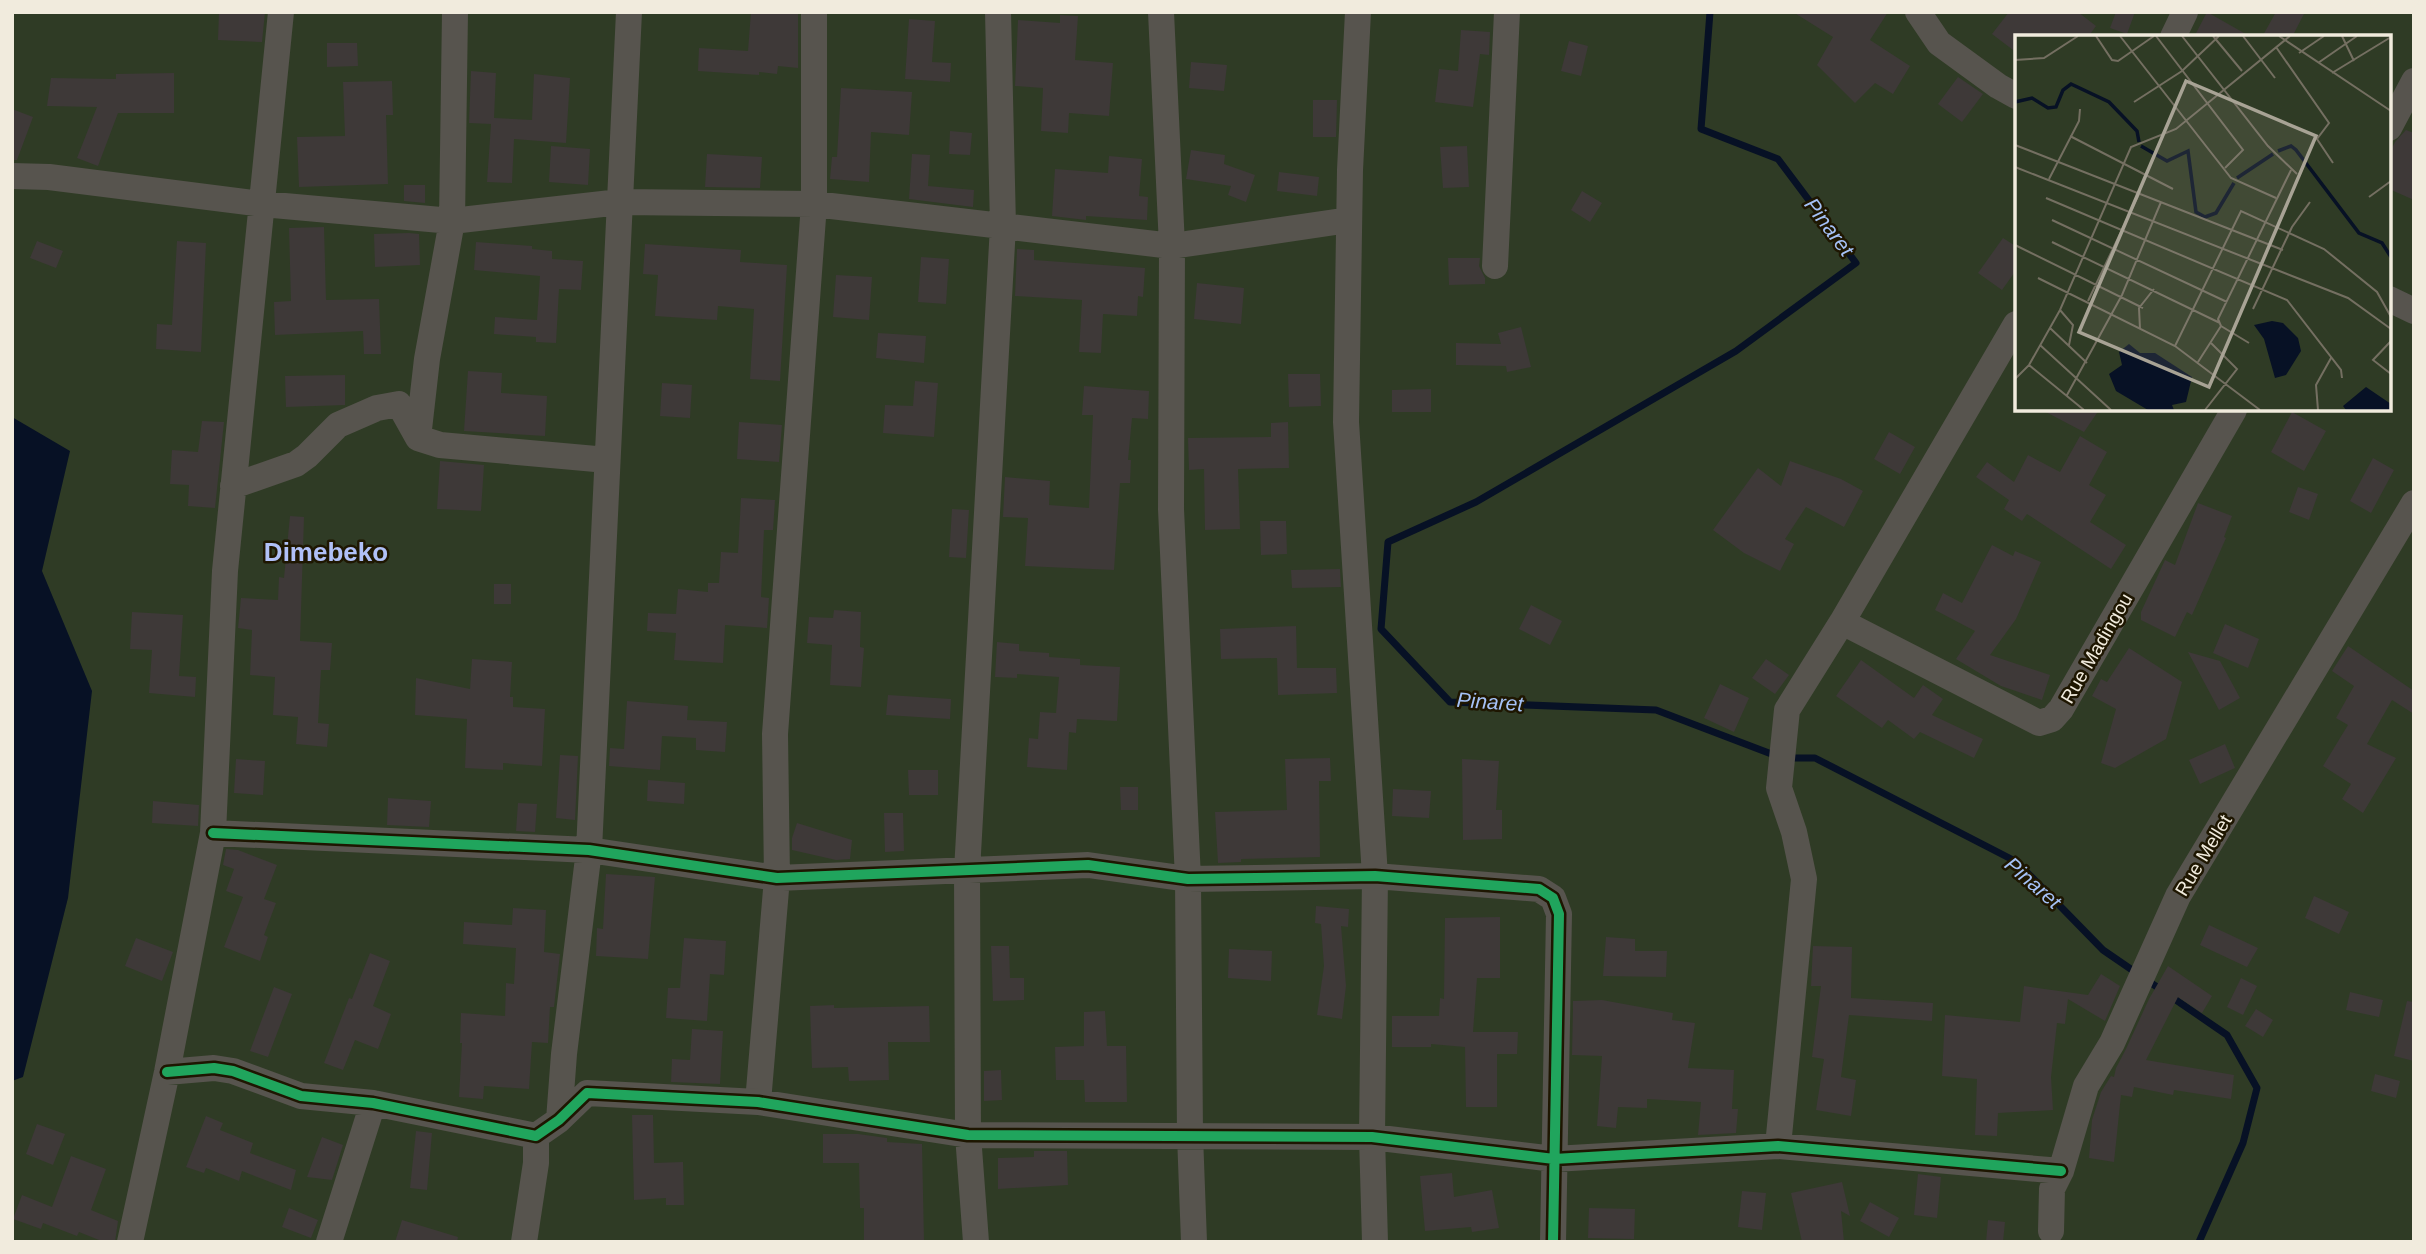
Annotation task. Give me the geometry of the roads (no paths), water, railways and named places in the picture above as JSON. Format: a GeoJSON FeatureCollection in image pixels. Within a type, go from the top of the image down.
{"type":"FeatureCollection","features":[{"type":"Feature","properties":{"kind":"street"},"geometry":{"type":"LineString","coordinates":[[130,1242],[214,833],[225,571],[281,12]]}},
{"type":"Feature","properties":{"kind":"street"},"geometry":{"type":"LineString","coordinates":[[418,439],[427,359],[452,220],[455,12]]}},
{"type":"Feature","properties":{"kind":"street"},"geometry":{"type":"LineString","coordinates":[[559,1120],[564,1054],[589,850],[629,12]]}},
{"type":"Feature","properties":{"kind":"street"},"geometry":{"type":"LineString","coordinates":[[758,1102],[777,878],[775,734],[814,204],[814,12]]}},
{"type":"Feature","properties":{"kind":"street"},"geometry":{"type":"LineString","coordinates":[[976,1242],[968,1135],[967,871],[1003,226],[998,12]]}},
{"type":"Feature","properties":{"kind":"street"},"geometry":{"type":"LineString","coordinates":[[1161,12],[1172,246],[1171,509],[1188,879],[1190,1135],[1194,1242]]}},
{"type":"Feature","properties":{"kind":"street"},"geometry":{"type":"LineString","coordinates":[[1358,12],[1349,220],[1346,422],[1375,876],[1372,1137],[1374,1242]]}},
{"type":"Feature","properties":{"kind":"street"},"geometry":{"type":"LineString","coordinates":[[1495,266],[1507,12]]}},
{"type":"Feature","properties":{"kind":"street"},"geometry":{"type":"LineString","coordinates":[[1918,12],[1939,43],[1998,86],[2015,95]]}},
{"type":"Feature","properties":{"kind":"street"},"geometry":{"type":"LineString","coordinates":[[2174,35],[2185,12]]}},
{"type":"Feature","properties":{"kind":"street"},"geometry":{"type":"LineString","coordinates":[[2391,124],[2414,81]]}},
{"type":"Feature","properties":{"kind":"street"},"geometry":{"type":"LineString","coordinates":[[12,176],[49,177],[261,204],[452,220],[620,201],[814,204],[1172,246],[1349,220]]}},
{"type":"Feature","properties":{"kind":"street"},"geometry":{"type":"LineString","coordinates":[[2391,300],[2414,311]]}},
{"type":"Feature","properties":{"kind":"street"},"geometry":{"type":"LineString","coordinates":[[1778,1146],[1804,880],[1794,832],[1779,788],[1787,710],[1842,622],[2015,327]]}},
{"type":"Feature","properties":{"kind":"street"},"geometry":{"type":"LineString","coordinates":[[233,486],[296,464],[307,457],[338,425],[377,408],[399,404],[418,439],[440,445],[607,460]]}},
{"type":"Feature","properties":{"kind":"street","name":"Rue Madingou"},"geometry":{"type":"LineString","coordinates":[[1842,622],[2039,723],[2052,719],[2061,709],[2233,411]]}},
{"type":"Feature","properties":{"kind":"street","name":"Rue Mellet"},"geometry":{"type":"LineString","coordinates":[[2051,1231],[2052,1189],[2061,1171],[2086,1086],[2112,1043],[2178,896],[2414,503]]}},
{"type":"Feature","properties":{"kind":"street"},"geometry":{"type":"LineString","coordinates":[[214,833],[589,850],[777,878],[1088,865],[1188,879],[1375,876],[1539,889],[1553,898],[1559,914],[1553,1242]]}},
{"type":"Feature","properties":{"kind":"street"},"geometry":{"type":"LineString","coordinates":[[167,1072],[214,1068],[233,1071],[301,1096],[373,1103],[536,1136],[559,1120],[587,1093],[758,1102],[968,1135],[1372,1137],[1554,1159],[1778,1146],[2061,1171]]}},
{"type":"Feature","properties":{"kind":"street"},"geometry":{"type":"LineString","coordinates":[[329,1242],[373,1103]]}},
{"type":"Feature","properties":{"kind":"street"},"geometry":{"type":"LineString","coordinates":[[524,1242],[536,1163],[536,1136]]}},
{"type":"Feature","properties":{"kind":"water"},"geometry":{"type":"Polygon","coordinates":[[[12,417],[70,451],[42,571],[92,691],[68,898],[23,1077],[12,1081],[12,417]]]}},
{"type":"Feature","properties":{"kind":"waterway","name":"Pinaret"},"geometry":{"type":"LineString","coordinates":[[1710,12],[1701,129],[1778,159],[1856,263],[1736,351],[1476,502],[1388,542],[1381,629],[1450,702],[1656,710],[1782,758],[1815,758],[2017,862],[2103,950],[2227,1035],[2257,1088],[2243,1143],[2199,1242]]}},
{"type":"Feature","properties":{"kind":"district","name":"Dimebeko"},"geometry":{"type":"Point","coordinates":[326,552]}}]}
